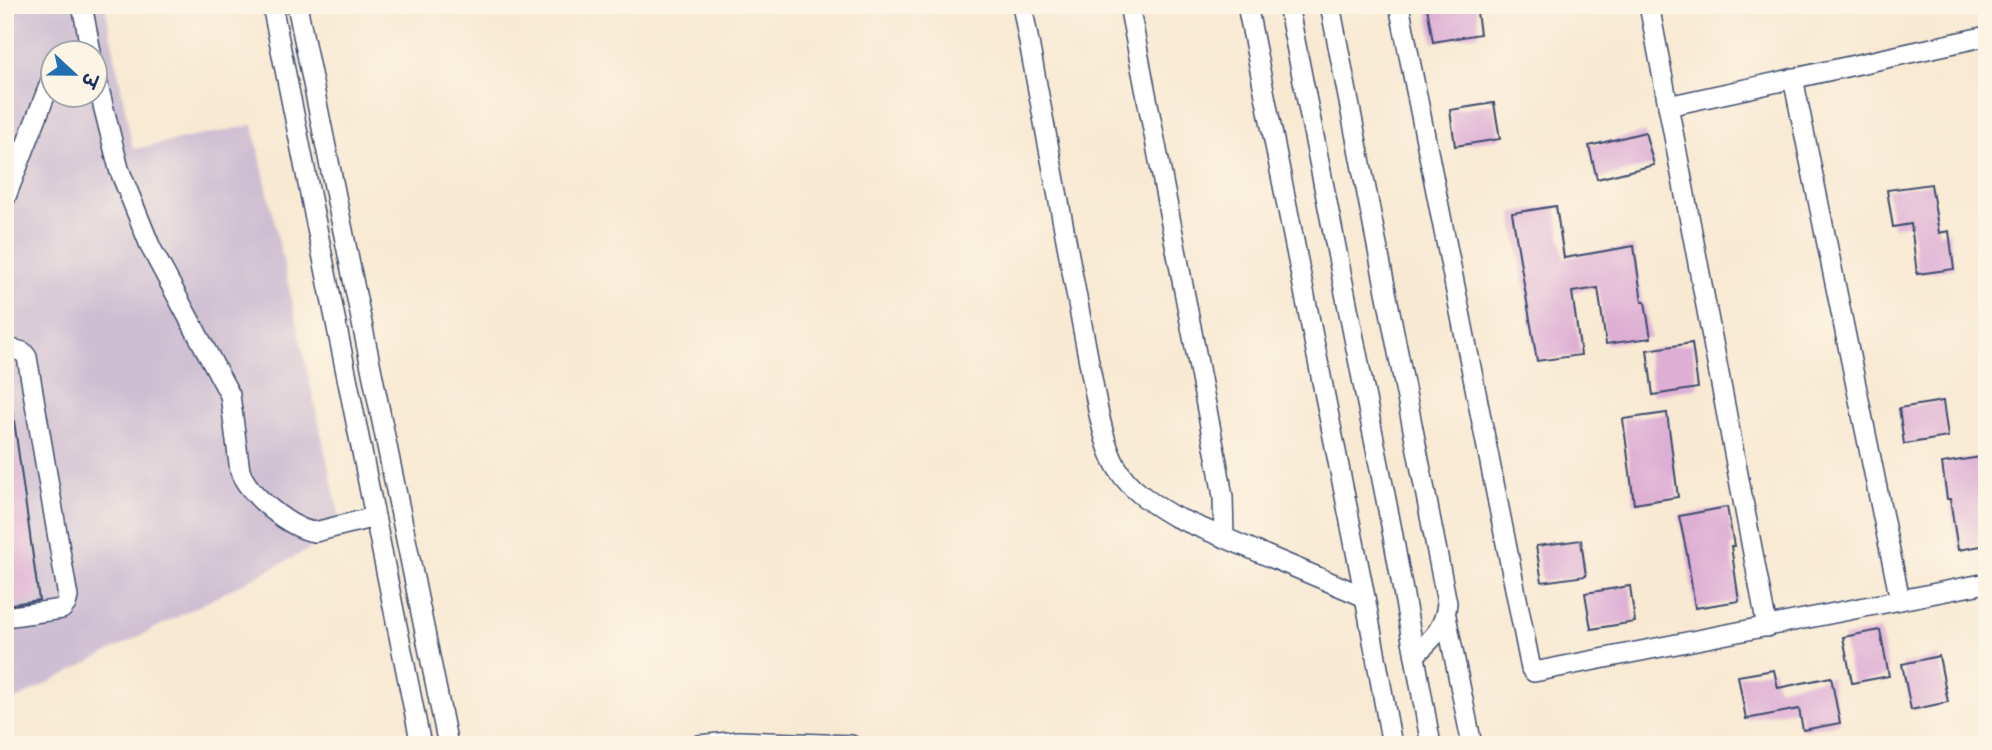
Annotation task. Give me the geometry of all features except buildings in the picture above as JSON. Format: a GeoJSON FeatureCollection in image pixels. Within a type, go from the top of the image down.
{"type":"FeatureCollection","features":[{"type":"Feature","properties":{"kind":"street"},"geometry":{"type":"LineString","coordinates":[[82,5],[86,38]]}},
{"type":"Feature","properties":{"kind":"street"},"geometry":{"type":"LineString","coordinates":[[272,5],[421,745]]}},
{"type":"Feature","properties":{"kind":"street"},"geometry":{"type":"LineString","coordinates":[[297,5],[448,745]]}},
{"type":"Feature","properties":{"kind":"street"},"geometry":{"type":"LineString","coordinates":[[1021,5],[1107,447],[1116,468],[1127,484],[1146,500],[1173,516],[1366,597]]}},
{"type":"Feature","properties":{"kind":"street"},"geometry":{"type":"LineString","coordinates":[[1129,5],[1221,487],[1223,537]]}},
{"type":"Feature","properties":{"kind":"street"},"geometry":{"type":"LineString","coordinates":[[1247,5],[1366,597],[1392,745]]}},
{"type":"Feature","properties":{"kind":"street"},"geometry":{"type":"LineString","coordinates":[[1288,5],[1431,745]]}},
{"type":"Feature","properties":{"kind":"street"},"geometry":{"type":"LineString","coordinates":[[1330,5],[1447,603],[1446,616],[1472,745]]}},
{"type":"Feature","properties":{"kind":"street"},"geometry":{"type":"LineString","coordinates":[[1399,5],[1531,669],[1539,673],[1987,583]]}},
{"type":"Feature","properties":{"kind":"street"},"geometry":{"type":"LineString","coordinates":[[1649,5],[1767,627]]}},
{"type":"Feature","properties":{"kind":"street"},"geometry":{"type":"LineString","coordinates":[[1668,106],[1987,36]]}},
{"type":"Feature","properties":{"kind":"street"},"geometry":{"type":"LineString","coordinates":[[1793,78],[1900,600]]}},
{"type":"Feature","properties":{"kind":"street"},"geometry":{"type":"LineString","coordinates":[[5,199],[40,108]]}},
{"type":"Feature","properties":{"kind":"street"},"geometry":{"type":"LineString","coordinates":[[104,108],[119,169],[155,257],[230,395],[240,471],[244,481],[274,510],[308,531],[315,532],[375,517]]}},
{"type":"Feature","properties":{"kind":"street"},"geometry":{"type":"LineString","coordinates":[[5,351],[23,352],[27,357],[68,597],[61,608],[5,617]]}},
{"type":"Feature","properties":{"kind":"street"},"geometry":{"type":"LineString","coordinates":[[1415,654],[1437,635],[1446,616]]}},
{"type":"Feature","properties":{"kind":"street"},"geometry":{"type":"LineString","coordinates":[[699,745],[739,741],[851,745]]}},
{"type":"Feature","properties":{"kind":"shaded area"},"geometry":{"type":"Polygon","coordinates":[[[5,5],[105,5],[133,149],[253,125],[343,532],[5,705],[5,5]]]}}]}
